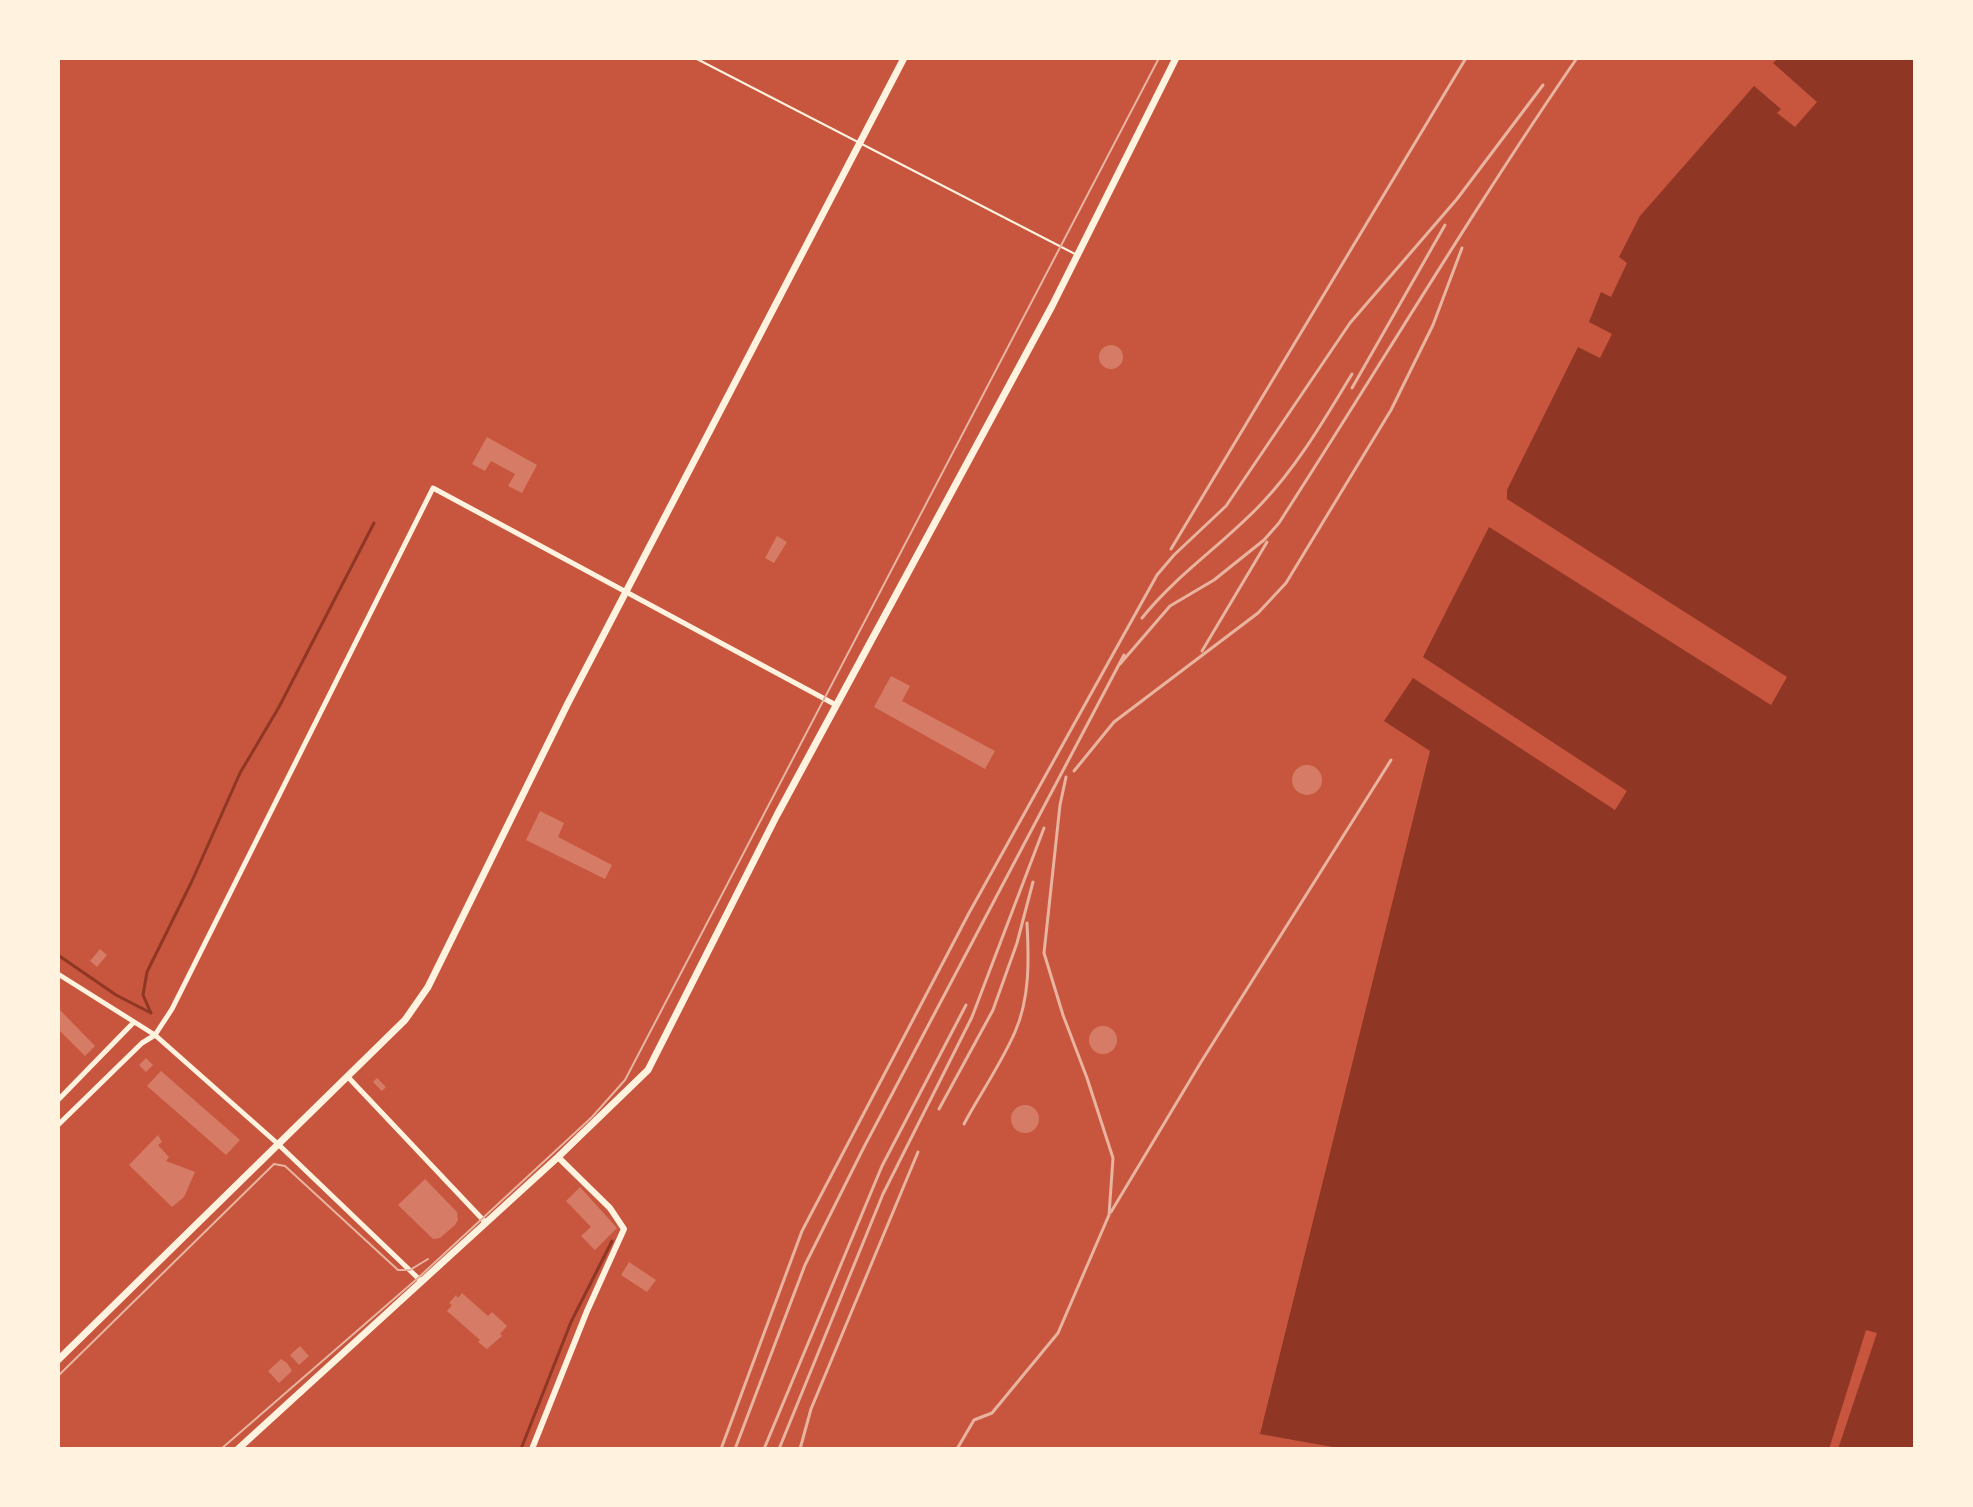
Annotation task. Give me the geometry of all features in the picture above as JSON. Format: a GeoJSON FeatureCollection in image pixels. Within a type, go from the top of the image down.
{"type":"FeatureCollection","features":[{"type":"Feature","properties":{"kind":"main road"},"geometry":{"type":"LineString","coordinates":[[58,1360],[405,1020],[428,987],[626,591],[904,58]]}},
{"type":"Feature","properties":{"kind":"main road"},"geometry":{"type":"LineString","coordinates":[[238,1449],[558,1157],[648,1070],[836,705],[959,481],[1176,58]]}},
{"type":"Feature","properties":{"kind":"street"},"geometry":{"type":"LineString","coordinates":[[58,1125],[142,1043],[155,1035],[172,1009],[433,488],[836,705]]}},
{"type":"Feature","properties":{"kind":"street"},"geometry":{"type":"LineString","coordinates":[[58,974],[155,1035],[278,1144],[421,1281]]}},
{"type":"Feature","properties":{"kind":"street"},"geometry":{"type":"LineString","coordinates":[[58,1100],[134,1022]]}},
{"type":"Feature","properties":{"kind":"street"},"geometry":{"type":"LineString","coordinates":[[346,1075],[486,1223]]}},
{"type":"Feature","properties":{"kind":"street"},"geometry":{"type":"LineString","coordinates":[[532,1449],[587,1311],[624,1229],[610,1208],[558,1157]]}},
{"type":"Feature","properties":{"kind":"lane"},"geometry":{"type":"LineString","coordinates":[[695,58],[1076,255]]}},
{"type":"Feature","properties":{"kind":"shaded area"},"geometry":{"type":"Polygon","coordinates":[[[1778,58],[1915,58],[1915,1449],[1344,1449],[1260,1434],[1430,751],[1384,721],[1413,678],[1615,810],[1627,791],[1423,657],[1489,527],[1771,705],[1787,677],[1507,499],[1507,490],[1578,347],[1600,358],[1612,334],[1589,322],[1601,292],[1611,297],[1627,263],[1619,257],[1640,216],[1754,86],[1781,109],[1777,113],[1795,127],[1817,102],[1773,63],[1778,58]]]}},
{"type":"Feature","properties":{"kind":"pier"},"geometry":{"type":"Polygon","coordinates":[[[1866,1330],[1877,1333],[1838,1449],[1829,1449],[1866,1330]]]}},
{"type":"Feature","properties":{"kind":"building"},"geometry":{"type":"Polygon","coordinates":[[[1111,345],[1120,348],[1123,357],[1120,366],[1111,369],[1102,366],[1099,357],[1102,348],[1111,345]]]}},
{"type":"Feature","properties":{"kind":"building"},"geometry":{"type":"Polygon","coordinates":[[[487,437],[537,465],[522,493],[508,486],[515,474],[491,461],[485,471],[472,464],[487,437]]]}},
{"type":"Feature","properties":{"kind":"building"},"geometry":{"type":"Polygon","coordinates":[[[777,536],[787,542],[774,563],[765,558],[777,536]]]}},
{"type":"Feature","properties":{"kind":"building"},"geometry":{"type":"Polygon","coordinates":[[[891,676],[910,686],[902,701],[995,751],[985,769],[874,707],[891,676]]]}},
{"type":"Feature","properties":{"kind":"building"},"geometry":{"type":"Polygon","coordinates":[[[1307,765],[1318,769],[1322,780],[1318,791],[1307,795],[1296,791],[1292,780],[1296,769],[1307,765]]]}},
{"type":"Feature","properties":{"kind":"building"},"geometry":{"type":"Polygon","coordinates":[[[540,811],[564,823],[558,837],[612,865],[605,879],[526,840],[540,811]]]}},
{"type":"Feature","properties":{"kind":"building"},"geometry":{"type":"Polygon","coordinates":[[[100,949],[107,955],[97,967],[90,961],[100,949]]]}},
{"type":"Feature","properties":{"kind":"building"},"geometry":{"type":"Polygon","coordinates":[[[58,1008],[95,1046],[85,1056],[58,1029],[58,1008]]]}},
{"type":"Feature","properties":{"kind":"building"},"geometry":{"type":"Polygon","coordinates":[[[1103,1026],[1113,1030],[1117,1040],[1113,1050],[1103,1054],[1093,1050],[1089,1040],[1093,1030],[1103,1026]]]}},
{"type":"Feature","properties":{"kind":"building"},"geometry":{"type":"Polygon","coordinates":[[[146,1058],[153,1065],[146,1072],[139,1065],[146,1058]]]}},
{"type":"Feature","properties":{"kind":"building"},"geometry":{"type":"Polygon","coordinates":[[[161,1071],[240,1140],[226,1155],[147,1086],[161,1071]]]}},
{"type":"Feature","properties":{"kind":"building"},"geometry":{"type":"Polygon","coordinates":[[[377,1078],[386,1087],[382,1091],[373,1082],[377,1078]]]}},
{"type":"Feature","properties":{"kind":"building"},"geometry":{"type":"Polygon","coordinates":[[[1025,1105],[1035,1109],[1039,1119],[1035,1129],[1025,1133],[1015,1129],[1011,1119],[1015,1109],[1025,1105]]]}},
{"type":"Feature","properties":{"kind":"building"},"geometry":{"type":"Polygon","coordinates":[[[158,1135],[162,1142],[158,1145],[169,1157],[166,1161],[195,1172],[184,1197],[172,1207],[129,1165],[158,1135]]]}},
{"type":"Feature","properties":{"kind":"building"},"geometry":{"type":"Polygon","coordinates":[[[425,1179],[457,1212],[455,1225],[440,1238],[433,1239],[398,1205],[425,1179]]]}},
{"type":"Feature","properties":{"kind":"building"},"geometry":{"type":"Polygon","coordinates":[[[580,1187],[617,1228],[595,1250],[581,1236],[591,1227],[566,1201],[580,1187]]]}},
{"type":"Feature","properties":{"kind":"building"},"geometry":{"type":"Polygon","coordinates":[[[629,1262],[656,1280],[647,1292],[621,1275],[629,1262]]]}},
{"type":"Feature","properties":{"kind":"building"},"geometry":{"type":"Polygon","coordinates":[[[462,1293],[488,1316],[492,1312],[507,1326],[500,1334],[502,1336],[487,1349],[447,1311],[452,1305],[449,1303],[462,1293]]]}},
{"type":"Feature","properties":{"kind":"building"},"geometry":{"type":"Polygon","coordinates":[[[300,1346],[309,1356],[299,1365],[290,1355],[300,1346]]]}},
{"type":"Feature","properties":{"kind":"building"},"geometry":{"type":"Polygon","coordinates":[[[281,1359],[292,1371],[279,1383],[268,1371],[281,1359]]]}},
{"type":"Feature","properties":{"kind":"waterway"},"geometry":{"type":"LineString","coordinates":[[58,955],[116,995],[151,1013],[143,995],[147,972],[240,773],[279,707],[374,523]]}},
{"type":"Feature","properties":{"kind":"waterway"},"geometry":{"type":"LineString","coordinates":[[521,1449],[571,1322],[612,1241]]}},
{"type":"Feature","properties":{"kind":"tram line"},"geometry":{"type":"LineString","coordinates":[[221,1449],[418,1278],[592,1117],[625,1080],[1159,58]]}},
{"type":"Feature","properties":{"kind":"tram line"},"geometry":{"type":"LineString","coordinates":[[58,1376],[274,1164],[285,1166],[398,1270],[410,1270],[428,1259]]}},
{"type":"Feature","properties":{"kind":"railway"},"geometry":{"type":"LineString","coordinates":[[1171,549],[1466,58]]}},
{"type":"Feature","properties":{"kind":"railway"},"geometry":{"type":"LineString","coordinates":[[1120,664],[1170,606],[1214,580],[1264,540],[1279,523],[1463,231],[1577,58]]}},
{"type":"Feature","properties":{"kind":"railway"},"geometry":{"type":"LineString","coordinates":[[721,1449],[802,1231],[969,913],[1157,575],[1226,506],[1350,323],[1457,199],[1543,85]]}},
{"type":"Feature","properties":{"kind":"railway"},"geometry":{"type":"LineString","coordinates":[[1352,388],[1445,225]]}},
{"type":"Feature","properties":{"kind":"railway"},"geometry":{"type":"LineString","coordinates":[[1074,771],[1114,722],[1258,613],[1286,583],[1391,410],[1433,325],[1462,248]]}},
{"type":"Feature","properties":{"kind":"railway"},"geometry":{"type":"LineString","coordinates":[[1142,618],[1170,587],[1248,517],[1276,487],[1311,440],[1352,374]]}},
{"type":"Feature","properties":{"kind":"railway"},"geometry":{"type":"LineString","coordinates":[[1202,651],[1267,542]]}},
{"type":"Feature","properties":{"kind":"railway"},"geometry":{"type":"LineString","coordinates":[[735,1449],[805,1265],[1124,655]]}},
{"type":"Feature","properties":{"kind":"railway"},"geometry":{"type":"LineString","coordinates":[[1111,1212],[1201,1062],[1391,760]]}},
{"type":"Feature","properties":{"kind":"railway"},"geometry":{"type":"LineString","coordinates":[[957,1449],[974,1420],[992,1413],[1058,1333],[1109,1215],[1113,1158],[1044,953],[1060,805],[1066,777]]}},
{"type":"Feature","properties":{"kind":"railway"},"geometry":{"type":"LineString","coordinates":[[779,1449],[883,1194],[972,1017],[1044,828]]}},
{"type":"Feature","properties":{"kind":"railway"},"geometry":{"type":"LineString","coordinates":[[939,1109],[993,1010],[1017,943],[1033,882]]}},
{"type":"Feature","properties":{"kind":"railway"},"geometry":{"type":"LineString","coordinates":[[964,1124],[1003,1056],[1020,1019],[1027,978],[1027,923]]}},
{"type":"Feature","properties":{"kind":"railway"},"geometry":{"type":"LineString","coordinates":[[764,1449],[882,1166],[966,1005]]}},
{"type":"Feature","properties":{"kind":"railway"},"geometry":{"type":"LineString","coordinates":[[800,1449],[811,1409],[918,1152]]}}]}
